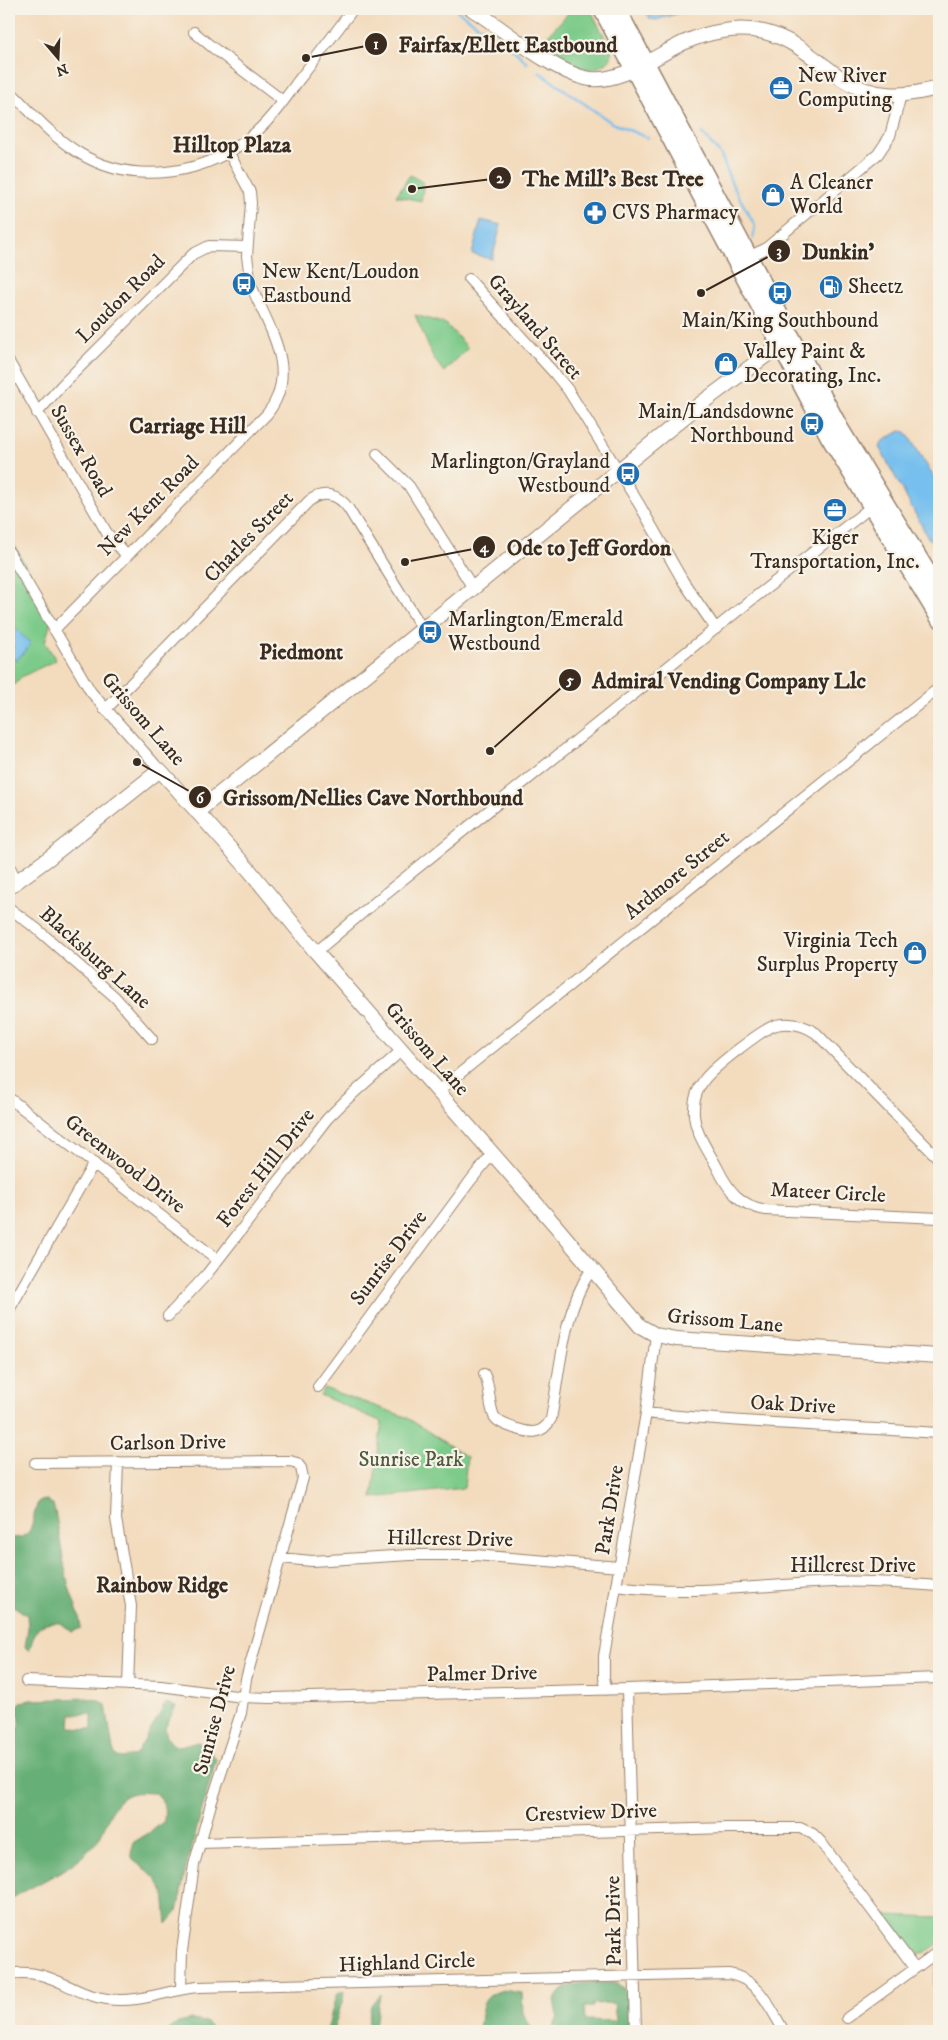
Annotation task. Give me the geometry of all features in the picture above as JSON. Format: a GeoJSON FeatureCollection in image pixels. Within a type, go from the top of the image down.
{"type":"FeatureCollection","features":[{"type":"Feature","properties":{"kind":"main road"},"geometry":{"type":"LineString","coordinates":[[601,9],[640,65]]}},
{"type":"Feature","properties":{"kind":"main road"},"geometry":{"type":"LineString","coordinates":[[618,9],[640,65],[787,343],[828,436],[939,590]]}},
{"type":"Feature","properties":{"kind":"main road"},"geometry":{"type":"LineString","coordinates":[[876,503],[939,619]]}},
{"type":"Feature","properties":{"kind":"street"},"geometry":{"type":"LineString","coordinates":[[9,90],[43,125],[86,157],[110,166],[147,172],[172,172],[203,165],[228,153],[255,133],[283,101],[353,9]]}},
{"type":"Feature","properties":{"kind":"street"},"geometry":{"type":"LineString","coordinates":[[472,9],[541,56],[578,76],[603,79],[640,65],[680,44],[709,33],[730,30],[752,31],[775,36],[798,46],[852,85],[873,92],[901,94],[917,93],[939,88]]}},
{"type":"Feature","properties":{"kind":"street"},"geometry":{"type":"LineString","coordinates":[[194,32],[216,51],[283,101]]}},
{"type":"Feature","properties":{"kind":"street"},"geometry":{"type":"LineString","coordinates":[[743,260],[765,249],[878,154],[890,136],[901,94]]}},
{"type":"Feature","properties":{"kind":"street","name":"New Kent Road"},"geometry":{"type":"LineString","coordinates":[[54,630],[267,414],[280,392],[282,363],[251,284],[248,267],[247,247],[251,203],[250,192],[228,153]]}},
{"type":"Feature","properties":{"kind":"street","name":"Loudon Road"},"geometry":{"type":"LineString","coordinates":[[37,413],[62,385],[193,254],[209,246],[247,247]]}},
{"type":"Feature","properties":{"kind":"street","name":"Grayland Street"},"geometry":{"type":"LineString","coordinates":[[469,279],[568,390],[639,504],[683,582],[716,629]]}},
{"type":"Feature","properties":{"kind":"street"},"geometry":{"type":"LineString","coordinates":[[197,812],[699,405],[772,351],[787,343]]}},
{"type":"Feature","properties":{"kind":"street","name":"Sussex Road"},"geometry":{"type":"LineString","coordinates":[[9,362],[107,533],[126,555]]}},
{"type":"Feature","properties":{"kind":"street"},"geometry":{"type":"LineString","coordinates":[[377,454],[409,486],[473,588]]}},
{"type":"Feature","properties":{"kind":"street","name":"Charles Street"},"geometry":{"type":"LineString","coordinates":[[104,709],[310,501],[324,494],[338,497],[348,508],[422,628]]}},
{"type":"Feature","properties":{"kind":"street"},"geometry":{"type":"LineString","coordinates":[[316,952],[386,893],[876,503]]}},
{"type":"Feature","properties":{"kind":"street","name":"Grissom Lane"},"geometry":{"type":"LineString","coordinates":[[9,552],[90,692],[250,871],[316,952],[636,1322],[648,1332],[676,1338],[939,1356]]}},
{"type":"Feature","properties":{"kind":"street","name":"Ardmore Street"},"geometry":{"type":"LineString","coordinates":[[438,1092],[939,688]]}},
{"type":"Feature","properties":{"kind":"street"},"geometry":{"type":"LineString","coordinates":[[9,865],[13,884],[160,770]]}},
{"type":"Feature","properties":{"kind":"street","name":"Blacksburg Lane"},"geometry":{"type":"LineString","coordinates":[[9,908],[38,929],[115,998],[152,1039]]}},
{"type":"Feature","properties":{"kind":"street","name":"Mateer Circle"},"geometry":{"type":"LineString","coordinates":[[939,1159],[816,1033],[798,1025],[777,1025],[762,1032],[708,1076],[698,1089],[694,1101],[696,1127],[727,1187],[744,1203],[766,1210],[939,1218]]}},
{"type":"Feature","properties":{"kind":"street","name":"Forest Hill Drive"},"geometry":{"type":"LineString","coordinates":[[168,1316],[218,1260],[327,1119],[402,1050]]}},
{"type":"Feature","properties":{"kind":"street","name":"Greenwood Drive"},"geometry":{"type":"LineString","coordinates":[[9,1098],[218,1260]]}},
{"type":"Feature","properties":{"kind":"street","name":"Sunrise Drive"},"geometry":{"type":"LineString","coordinates":[[318,1387],[492,1154]]}},
{"type":"Feature","properties":{"kind":"street"},"geometry":{"type":"LineString","coordinates":[[9,1310],[94,1164]]}},
{"type":"Feature","properties":{"kind":"street"},"geometry":{"type":"LineString","coordinates":[[484,1374],[489,1388],[492,1410],[499,1421],[529,1433],[538,1432],[546,1427],[551,1419],[570,1316],[591,1270]]}},
{"type":"Feature","properties":{"kind":"street","name":"Park Drive"},"geometry":{"type":"LineString","coordinates":[[607,1690],[604,1678],[604,1656],[646,1413],[656,1335]]}},
{"type":"Feature","properties":{"kind":"street","name":"Oak Drive"},"geometry":{"type":"LineString","coordinates":[[646,1413],[939,1433]]}},
{"type":"Feature","properties":{"kind":"street","name":"Carlson Drive"},"geometry":{"type":"LineString","coordinates":[[35,1463],[290,1461],[300,1465]]}},
{"type":"Feature","properties":{"kind":"street"},"geometry":{"type":"LineString","coordinates":[[118,1462],[116,1519],[131,1606],[128,1685]]}},
{"type":"Feature","properties":{"kind":"street","name":"Sunrise Drive"},"geometry":{"type":"LineString","coordinates":[[180,1989],[181,1960],[192,1878],[200,1843],[238,1721],[246,1679],[303,1478],[300,1465]]}},
{"type":"Feature","properties":{"kind":"street","name":"Hillcrest Drive"},"geometry":{"type":"LineString","coordinates":[[280,1558],[312,1561],[410,1555],[475,1555],[620,1567]]}},
{"type":"Feature","properties":{"kind":"street","name":"Hillcrest Drive"},"geometry":{"type":"LineString","coordinates":[[616,1586],[686,1589],[845,1582],[939,1586]]}},
{"type":"Feature","properties":{"kind":"street","name":"Palmer Drive"},"geometry":{"type":"LineString","coordinates":[[26,1681],[193,1689],[243,1697],[271,1698],[607,1690],[939,1678]]}},
{"type":"Feature","properties":{"kind":"street","name":"Park Drive"},"geometry":{"type":"LineString","coordinates":[[627,1689],[636,2031]]}},
{"type":"Feature","properties":{"kind":"street","name":"Crestview Drive"},"geometry":{"type":"LineString","coordinates":[[200,1843],[794,1827],[805,1830],[820,1841],[915,1968]]}},
{"type":"Feature","properties":{"kind":"street"},"geometry":{"type":"LineString","coordinates":[[847,2018],[939,1951]]}},
{"type":"Feature","properties":{"kind":"street","name":"Highland Circle"},"geometry":{"type":"LineString","coordinates":[[9,1974],[26,1972],[41,1974],[59,1980],[91,1996],[117,2000],[142,1999],[180,1989],[634,1975],[729,1974],[748,1980],[758,1989],[784,2031]]}},
{"type":"Feature","properties":{"kind":"green space"},"geometry":{"type":"Polygon","coordinates":[[[572,9],[590,9],[612,52],[609,61],[605,64],[586,69],[578,67],[562,60],[540,44],[572,9]]]}},
{"type":"Feature","properties":{"kind":"green space"},"geometry":{"type":"Polygon","coordinates":[[[410,175],[424,183],[421,201],[396,196],[410,175]]]}},
{"type":"Feature","properties":{"kind":"green space"},"geometry":{"type":"Polygon","coordinates":[[[415,315],[446,324],[468,348],[444,372],[434,359],[415,315]]]}},
{"type":"Feature","properties":{"kind":"green space"},"geometry":{"type":"Polygon","coordinates":[[[9,536],[53,615],[45,642],[56,660],[21,677],[9,691],[9,536]]]}},
{"type":"Feature","properties":{"kind":"green space","name":"Sunrise Park"},"geometry":{"type":"Polygon","coordinates":[[[324,1388],[406,1417],[467,1457],[464,1488],[372,1498],[382,1422],[320,1395],[324,1388]]]}},
{"type":"Feature","properties":{"kind":"green space"},"geometry":{"type":"Polygon","coordinates":[[[47,1500],[53,1505],[55,1511],[66,1574],[81,1628],[72,1632],[61,1623],[46,1624],[38,1629],[29,1651],[25,1647],[28,1628],[27,1615],[9,1603],[9,1537],[18,1538],[24,1536],[31,1527],[39,1501],[47,1500]]]}},
{"type":"Feature","properties":{"kind":"green space"},"geometry":{"type":"Polygon","coordinates":[[[86,1698],[98,1700],[106,1705],[113,1750],[117,1757],[123,1758],[136,1755],[166,1703],[176,1706],[165,1728],[167,1737],[172,1744],[179,1747],[198,1742],[209,1748],[216,1759],[186,1868],[177,1912],[167,1924],[164,1892],[155,1877],[133,1860],[131,1853],[134,1842],[164,1821],[164,1806],[156,1793],[137,1793],[124,1797],[115,1805],[101,1835],[85,1854],[64,1869],[9,1900],[9,1736],[17,1731],[20,1721],[17,1707],[21,1702],[86,1698]],[[71,1714],[70,1728],[92,1729],[92,1714],[71,1714]]]}},
{"type":"Feature","properties":{"kind":"green space"},"geometry":{"type":"Polygon","coordinates":[[[883,1915],[939,1917],[939,1943],[923,1953],[912,1953],[883,1915]]]}},
{"type":"Feature","properties":{"kind":"green space"},"geometry":{"type":"Polygon","coordinates":[[[939,1961],[939,1996],[933,1985],[939,1961]]]}},
{"type":"Feature","properties":{"kind":"green space"},"geometry":{"type":"Polygon","coordinates":[[[589,1983],[614,1983],[625,1990],[628,1996],[630,2031],[551,2031],[558,2016],[555,2000],[565,1988],[572,1985],[589,1983]],[[614,2003],[593,2004],[593,2007],[584,2007],[585,2020],[616,2021],[614,2003]]]}},
{"type":"Feature","properties":{"kind":"green space"},"geometry":{"type":"Polygon","coordinates":[[[503,1990],[522,1993],[523,2013],[533,2031],[479,2031],[483,2005],[490,1996],[503,1990]]]}},
{"type":"Feature","properties":{"kind":"green space"},"geometry":{"type":"Polygon","coordinates":[[[344,1991],[334,2027],[335,2031],[327,2031],[336,1995],[344,1991]]]}},
{"type":"Feature","properties":{"kind":"green space"},"geometry":{"type":"Polygon","coordinates":[[[380,1994],[375,2026],[379,2031],[367,2031],[371,2005],[380,1994]]]}},
{"type":"Feature","properties":{"kind":"green space"},"geometry":{"type":"Polygon","coordinates":[[[192,2020],[205,2022],[215,2031],[167,2031],[178,2023],[192,2020]]]}},
{"type":"Feature","properties":{"kind":"water"},"geometry":{"type":"Polygon","coordinates":[[[645,9],[692,9],[656,20],[650,19],[645,9]]]}},
{"type":"Feature","properties":{"kind":"water"},"geometry":{"type":"Polygon","coordinates":[[[481,220],[501,225],[492,259],[472,254],[481,220]]]}},
{"type":"Feature","properties":{"kind":"water"},"geometry":{"type":"Polygon","coordinates":[[[900,431],[906,432],[939,485],[939,539],[933,542],[929,539],[879,447],[881,442],[900,431]]]}},
{"type":"Feature","properties":{"kind":"water"},"geometry":{"type":"Polygon","coordinates":[[[13,626],[31,644],[16,661],[9,654],[9,651],[14,646],[9,641],[9,630],[13,626]]]}},
{"type":"Feature","properties":{"kind":"waterway"},"geometry":{"type":"LineString","coordinates":[[455,9],[516,52],[527,63]]}},
{"type":"Feature","properties":{"kind":"waterway"},"geometry":{"type":"LineString","coordinates":[[539,72],[612,123],[648,138]]}},
{"type":"Feature","properties":{"kind":"waterway"},"geometry":{"type":"LineString","coordinates":[[702,133],[721,155],[731,182],[755,227],[753,238]]}},
{"type":"Feature","properties":{"kind":"place","name":"Fairfax/Ellett Eastbound"},"geometry":{"type":"Point","coordinates":[306,58]}},
{"type":"Feature","properties":{"kind":"place","name":"New River Computing"},"geometry":{"type":"Point","coordinates":[781,88]}},
{"type":"Feature","properties":{"kind":"place","name":"The Mill's Best Tree"},"geometry":{"type":"Point","coordinates":[412,189]}},
{"type":"Feature","properties":{"kind":"place","name":"A Cleaner World"},"geometry":{"type":"Point","coordinates":[773,195]}},
{"type":"Feature","properties":{"kind":"place","name":"CVS Pharmacy"},"geometry":{"type":"Point","coordinates":[595,213]}},
{"type":"Feature","properties":{"kind":"place","name":"New Kent/Loudon Eastbound"},"geometry":{"type":"Point","coordinates":[244,284]}},
{"type":"Feature","properties":{"kind":"place","name":"Sheetz"},"geometry":{"type":"Point","coordinates":[831,287]}},
{"type":"Feature","properties":{"kind":"place","name":"Dunkin'"},"geometry":{"type":"Point","coordinates":[701,293]}},
{"type":"Feature","properties":{"kind":"place","name":"Main/King Southbound"},"geometry":{"type":"Point","coordinates":[780,293]}},
{"type":"Feature","properties":{"kind":"place","name":"Valley Paint & Decorating, Inc."},"geometry":{"type":"Point","coordinates":[726,364]}},
{"type":"Feature","properties":{"kind":"place","name":"Main/Landsdowne Northbound"},"geometry":{"type":"Point","coordinates":[812,424]}},
{"type":"Feature","properties":{"kind":"place","name":"Marlington/Grayland Westbound"},"geometry":{"type":"Point","coordinates":[628,474]}},
{"type":"Feature","properties":{"kind":"place","name":"Kiger Transportation, Inc."},"geometry":{"type":"Point","coordinates":[835,510]}},
{"type":"Feature","properties":{"kind":"place","name":"Ode to Jeff Gordon"},"geometry":{"type":"Point","coordinates":[405,562]}},
{"type":"Feature","properties":{"kind":"place","name":"Marlington/Emerald Westbound"},"geometry":{"type":"Point","coordinates":[430,632]}},
{"type":"Feature","properties":{"kind":"place","name":"Admiral Vending Company Llc"},"geometry":{"type":"Point","coordinates":[490,751]}},
{"type":"Feature","properties":{"kind":"place","name":"Grissom/Nellies Cave Northbound"},"geometry":{"type":"Point","coordinates":[137,762]}},
{"type":"Feature","properties":{"kind":"place","name":"Virginia Tech Surplus Property"},"geometry":{"type":"Point","coordinates":[915,953]}},
{"type":"Feature","properties":{"kind":"district","name":"Hilltop Plaza"},"geometry":{"type":"Point","coordinates":[232,145]}},
{"type":"Feature","properties":{"kind":"district","name":"Carriage Hill"},"geometry":{"type":"Point","coordinates":[188,426]}},
{"type":"Feature","properties":{"kind":"district","name":"Piedmont"},"geometry":{"type":"Point","coordinates":[301,652]}},
{"type":"Feature","properties":{"kind":"district","name":"Rainbow Ridge"},"geometry":{"type":"Point","coordinates":[162,1585]}}]}
